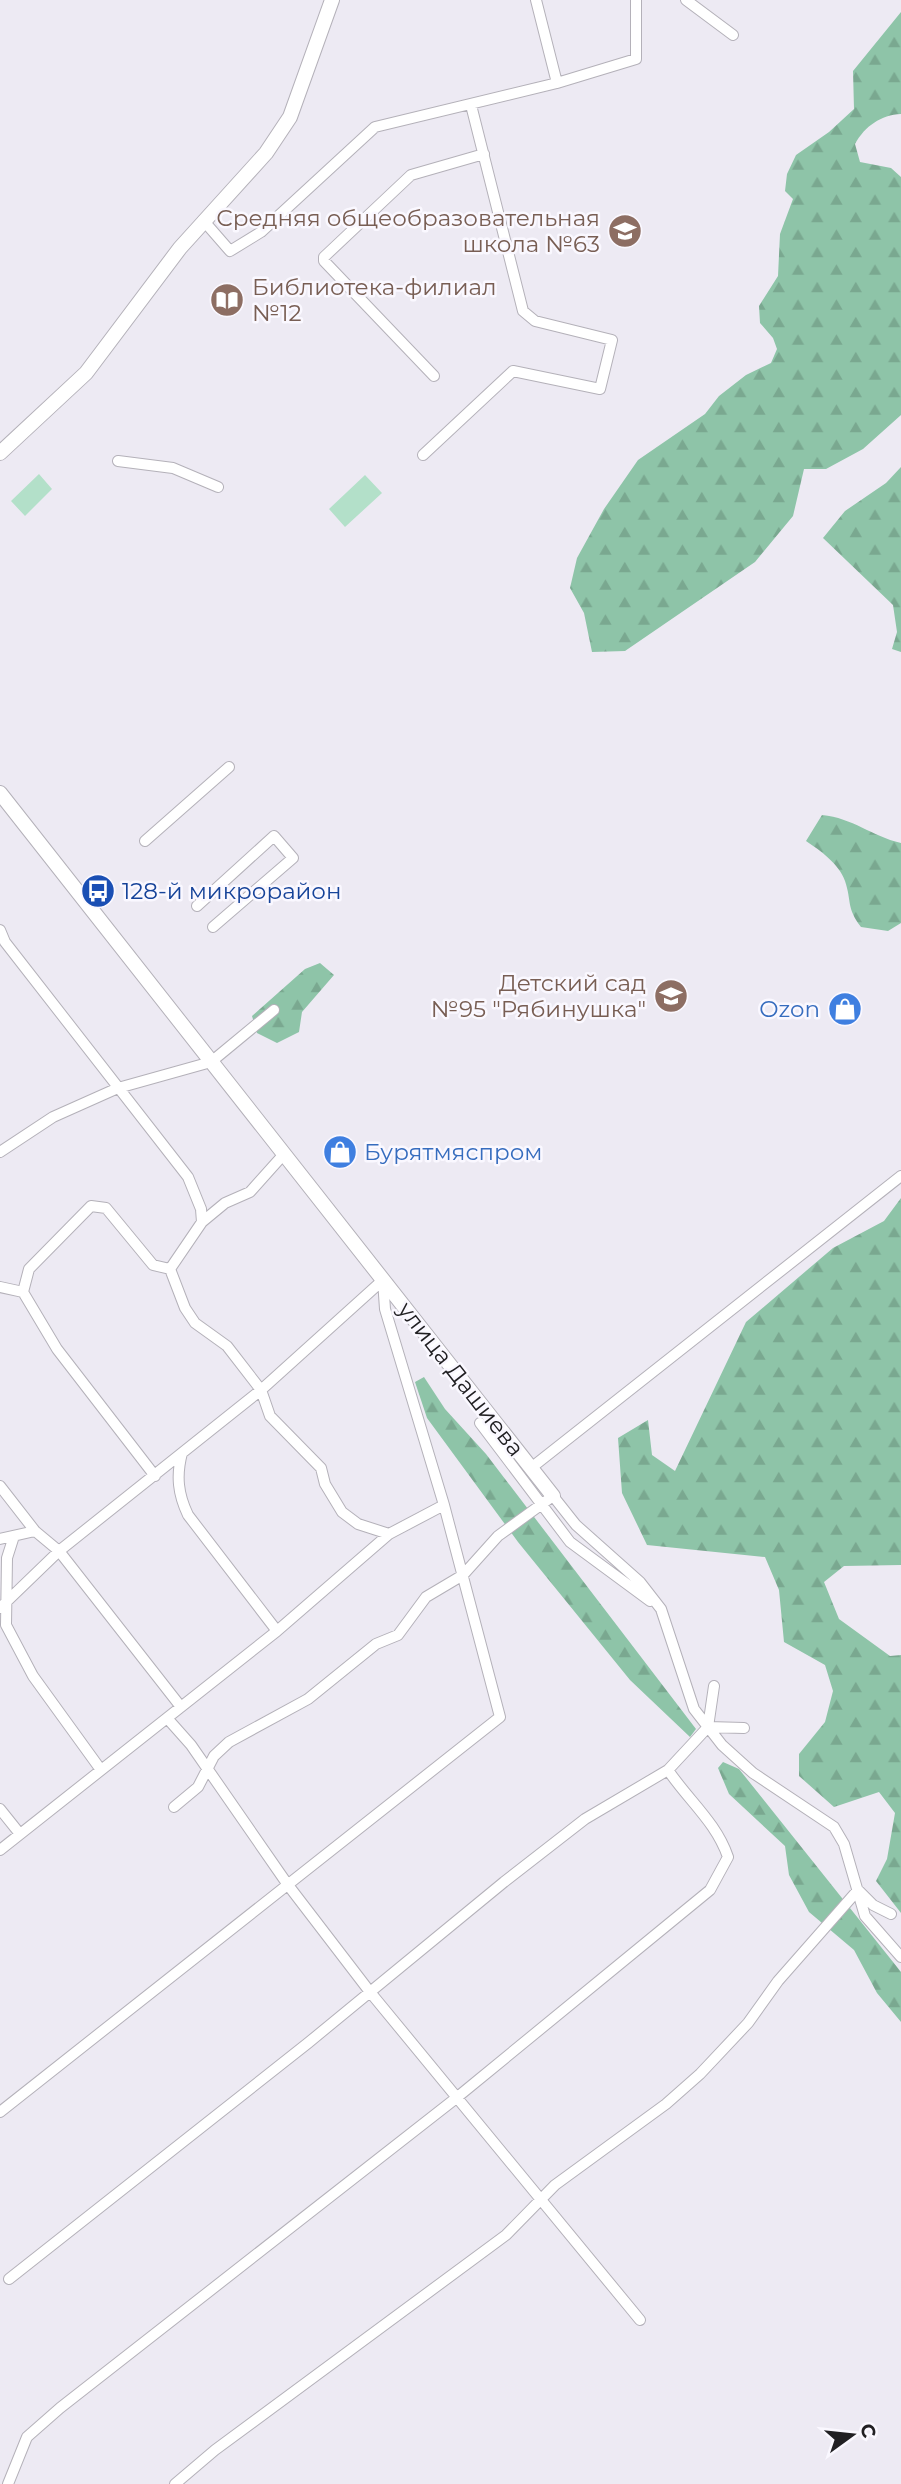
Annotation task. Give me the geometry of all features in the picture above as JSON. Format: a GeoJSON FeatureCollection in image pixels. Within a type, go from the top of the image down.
{"type":"FeatureCollection","features":[{"type":"Feature","properties":{"kind":"street"},"geometry":{"type":"LineString","coordinates":[[0,453],[92,366],[203,220],[266,153],[290,117],[332,0]]}},
{"type":"Feature","properties":{"kind":"street"},"geometry":{"type":"LineString","coordinates":[[536,0],[557,83]]}},
{"type":"Feature","properties":{"kind":"street"},"geometry":{"type":"LineString","coordinates":[[203,220],[230,251],[261,232],[375,127],[557,83],[636,59],[636,0]]}},
{"type":"Feature","properties":{"kind":"street"},"geometry":{"type":"LineString","coordinates":[[686,0],[733,35]]}},
{"type":"Feature","properties":{"kind":"street"},"geometry":{"type":"LineString","coordinates":[[423,455],[513,371],[600,389],[612,340],[535,321],[523,311],[471,105]]}},
{"type":"Feature","properties":{"kind":"street"},"geometry":{"type":"LineString","coordinates":[[434,376],[324,261],[324,257],[411,175],[484,154]]}},
{"type":"Feature","properties":{"kind":"street"},"geometry":{"type":"LineString","coordinates":[[117,461],[173,468],[218,487]]}},
{"type":"Feature","properties":{"kind":"street"},"geometry":{"type":"LineString","coordinates":[[145,841],[229,767]]}},
{"type":"Feature","properties":{"kind":"street","name":"улица Дашиева"},"geometry":{"type":"LineString","coordinates":[[0,793],[531,1468],[547,1501],[640,1582],[661,1609],[694,1709],[722,1745],[753,1773],[834,1827],[844,1843],[865,1916],[901,1957]]}},
{"type":"Feature","properties":{"kind":"street"},"geometry":{"type":"LineString","coordinates":[[197,906],[274,836],[293,858],[213,927]]}},
{"type":"Feature","properties":{"kind":"street"},"geometry":{"type":"LineString","coordinates":[[0,930],[5,942],[188,1177],[201,1209],[202,1222]]}},
{"type":"Feature","properties":{"kind":"street"},"geometry":{"type":"LineString","coordinates":[[0,1152],[53,1117],[118,1087],[211,1062],[274,1010]]}},
{"type":"Feature","properties":{"kind":"street"},"geometry":{"type":"LineString","coordinates":[[170,1269],[202,1222],[225,1203],[250,1192],[270,1173],[284,1154]]}},
{"type":"Feature","properties":{"kind":"street"},"geometry":{"type":"LineString","coordinates":[[531,1468],[901,1176]]}},
{"type":"Feature","properties":{"kind":"street"},"geometry":{"type":"LineString","coordinates":[[155,1476],[57,1349],[23,1292],[29,1269],[91,1206],[106,1208],[153,1265],[170,1269]]}},
{"type":"Feature","properties":{"kind":"street"},"geometry":{"type":"LineString","coordinates":[[170,1269],[185,1308],[195,1323],[227,1346],[261,1390],[271,1416],[321,1468],[325,1484],[342,1512],[358,1524],[389,1534]]}},
{"type":"Feature","properties":{"kind":"street"},"geometry":{"type":"LineString","coordinates":[[3,1612],[59,1551],[261,1390],[383,1280]]}},
{"type":"Feature","properties":{"kind":"street"},"geometry":{"type":"LineString","coordinates":[[0,2112],[500,1717],[444,1505],[388,1320],[383,1280]]}},
{"type":"Feature","properties":{"kind":"street"},"geometry":{"type":"LineString","coordinates":[[0,1287],[23,1292]]}},
{"type":"Feature","properties":{"kind":"street"},"geometry":{"type":"LineString","coordinates":[[480,1423],[547,1501],[570,1542],[661,1609]]}},
{"type":"Feature","properties":{"kind":"street"},"geometry":{"type":"LineString","coordinates":[[183,1453],[177,1471],[180,1499],[188,1515],[277,1631]]}},
{"type":"Feature","properties":{"kind":"street"},"geometry":{"type":"LineString","coordinates":[[0,1486],[35,1531],[59,1551],[181,1707]]}},
{"type":"Feature","properties":{"kind":"street"},"geometry":{"type":"LineString","coordinates":[[174,1807],[198,1787],[205,1770],[229,1742],[308,1699],[376,1644],[398,1635],[426,1597],[463,1574],[498,1536],[547,1501]]}},
{"type":"Feature","properties":{"kind":"street"},"geometry":{"type":"LineString","coordinates":[[0,1850],[277,1631],[389,1534],[444,1505]]}},
{"type":"Feature","properties":{"kind":"street"},"geometry":{"type":"LineString","coordinates":[[0,1539],[35,1531]]}},
{"type":"Feature","properties":{"kind":"street"},"geometry":{"type":"LineString","coordinates":[[14,1536],[6,1558],[3,1612],[6,1625],[33,1676],[101,1770]]}},
{"type":"Feature","properties":{"kind":"street"},"geometry":{"type":"LineString","coordinates":[[9,2279],[585,1819],[668,1770],[708,1727],[714,1686]]}},
{"type":"Feature","properties":{"kind":"street"},"geometry":{"type":"LineString","coordinates":[[167,1718],[191,1745],[205,1770],[288,1885],[370,1992],[455,2099],[640,2320]]}},
{"type":"Feature","properties":{"kind":"street"},"geometry":{"type":"LineString","coordinates":[[708,1727],[744,1728]]}},
{"type":"Feature","properties":{"kind":"street"},"geometry":{"type":"LineString","coordinates":[[8,2484],[27,2437],[60,2408],[455,2099],[710,1890],[728,1857],[720,1833],[682,1791],[668,1770]]}},
{"type":"Feature","properties":{"kind":"street"},"geometry":{"type":"LineString","coordinates":[[0,1809],[20,1834]]}},
{"type":"Feature","properties":{"kind":"street"},"geometry":{"type":"LineString","coordinates":[[176,2484],[215,2450],[506,2235],[539,2198],[666,2104],[700,2074],[748,2023],[778,1981],[858,1890],[873,1905],[891,1914]]}},
{"type":"Feature","properties":{"kind":"green space"},"geometry":{"type":"Polygon","coordinates":[[[901,12],[901,114],[874,123],[855,144],[860,162],[891,168],[901,177],[901,415],[863,449],[826,469],[804,469],[793,516],[755,562],[625,651],[592,652],[584,613],[570,588],[577,558],[604,509],[638,460],[705,414],[719,396],[746,375],[771,363],[777,349],[773,338],[760,323],[759,306],[778,276],[780,234],[793,199],[785,191],[787,174],[796,155],[829,132],[854,109],[853,71],[901,12]]]}},
{"type":"Feature","properties":{"kind":"green space"},"geometry":{"type":"Polygon","coordinates":[[[901,467],[901,652],[892,649],[897,632],[893,605],[823,538],[845,511],[886,483],[901,467]]]}},
{"type":"Feature","properties":{"kind":"green space"},"geometry":{"type":"Polygon","coordinates":[[[39,474],[52,489],[25,516],[11,501],[39,474]]]}},
{"type":"Feature","properties":{"kind":"green space"},"geometry":{"type":"Polygon","coordinates":[[[365,475],[382,493],[345,527],[329,509],[365,475]]]}},
{"type":"Feature","properties":{"kind":"green space"},"geometry":{"type":"Polygon","coordinates":[[[822,815],[843,820],[901,843],[901,923],[888,931],[861,927],[851,909],[842,875],[829,858],[806,841],[822,815]]]}},
{"type":"Feature","properties":{"kind":"green space"},"geometry":{"type":"Polygon","coordinates":[[[320,963],[334,975],[302,1012],[299,1032],[277,1043],[257,1033],[252,1016],[305,969],[320,963]]]}},
{"type":"Feature","properties":{"kind":"green space"},"geometry":{"type":"Polygon","coordinates":[[[901,1198],[901,1565],[844,1566],[824,1582],[839,1619],[890,1656],[901,1655],[901,1913],[876,1881],[887,1859],[895,1813],[879,1792],[834,1807],[799,1776],[799,1754],[825,1722],[833,1691],[825,1665],[784,1642],[779,1590],[765,1557],[647,1545],[622,1493],[618,1438],[648,1420],[652,1455],[675,1471],[746,1322],[833,1248],[884,1221],[901,1198]]]}},
{"type":"Feature","properties":{"kind":"green space"},"geometry":{"type":"Polygon","coordinates":[[[424,1377],[445,1409],[486,1454],[696,1729],[690,1737],[630,1680],[518,1542],[427,1418],[415,1382],[424,1377]]]}},
{"type":"Feature","properties":{"kind":"green space"},"geometry":{"type":"Polygon","coordinates":[[[723,1762],[739,1769],[901,1972],[901,2022],[877,1993],[854,1950],[809,1912],[789,1875],[785,1846],[729,1794],[718,1768],[723,1762]]]}},
{"type":"Feature","properties":{"kind":"place","name":"Средняя общеобразовательная школа №63"},"geometry":{"type":"Point","coordinates":[625,231]}},
{"type":"Feature","properties":{"kind":"place","name":"Библиотека-филиал №12"},"geometry":{"type":"Point","coordinates":[227,300]}},
{"type":"Feature","properties":{"kind":"place","name":"128-й микрорайон"},"geometry":{"type":"Point","coordinates":[98,891]}},
{"type":"Feature","properties":{"kind":"place","name":"Детский сад №95 \"Рябинушка\""},"geometry":{"type":"Point","coordinates":[671,996]}},
{"type":"Feature","properties":{"kind":"place","name":"Ozon"},"geometry":{"type":"Point","coordinates":[845,1009]}},
{"type":"Feature","properties":{"kind":"place","name":"Бурятмяспром"},"geometry":{"type":"Point","coordinates":[340,1152]}}]}
